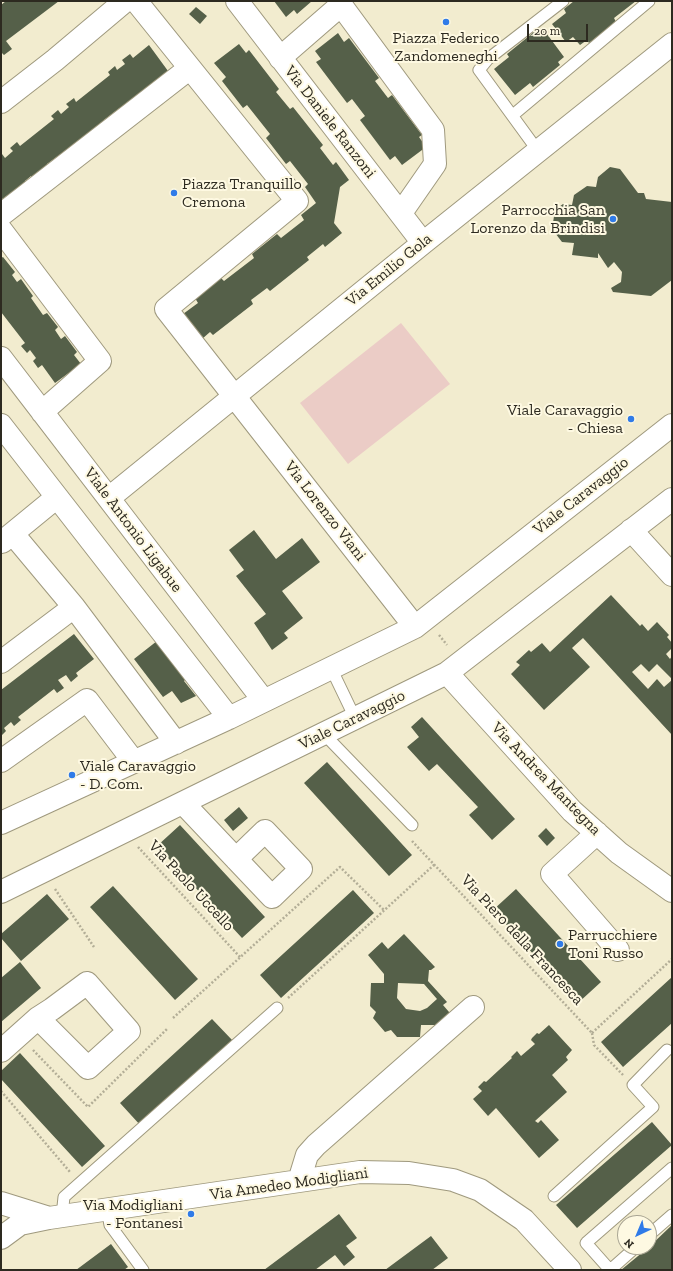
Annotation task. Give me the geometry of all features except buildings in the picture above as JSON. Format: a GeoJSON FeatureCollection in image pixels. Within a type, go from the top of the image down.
{"type":"FeatureCollection","features":[{"type":"Feature","properties":{"kind":"street"},"geometry":{"type":"LineString","coordinates":[[1,102],[55,60],[125,1]]}},
{"type":"Feature","properties":{"kind":"street"},"geometry":{"type":"LineString","coordinates":[[136,1],[297,201],[166,309],[234,396]]}},
{"type":"Feature","properties":{"kind":"street","name":"Via Daniele Ranzoni"},"geometry":{"type":"LineString","coordinates":[[237,1],[423,243]]}},
{"type":"Feature","properties":{"kind":"street"},"geometry":{"type":"LineString","coordinates":[[280,58],[340,3],[433,130],[435,164],[400,213]]}},
{"type":"Feature","properties":{"kind":"street","name":"Via Emilio Gola"},"geometry":{"type":"LineString","coordinates":[[108,498],[672,44]]}},
{"type":"Feature","properties":{"kind":"street"},"geometry":{"type":"LineString","coordinates":[[1,215],[190,68]]}},
{"type":"Feature","properties":{"kind":"street"},"geometry":{"type":"LineString","coordinates":[[1,230],[100,361],[42,412]]}},
{"type":"Feature","properties":{"kind":"street","name":"Viale Antonio Ligabue"},"geometry":{"type":"LineString","coordinates":[[1,358],[264,701]]}},
{"type":"Feature","properties":{"kind":"street","name":"Via Lorenzo Viani"},"geometry":{"type":"LineString","coordinates":[[234,396],[425,628]]}},
{"type":"Feature","properties":{"kind":"street"},"geometry":{"type":"LineString","coordinates":[[1,425],[229,718]]}},
{"type":"Feature","properties":{"kind":"street","name":"Viale Caravaggio"},"geometry":{"type":"LineString","coordinates":[[1,823],[176,743],[331,668],[425,628],[672,425]]}},
{"type":"Feature","properties":{"kind":"street"},"geometry":{"type":"LineString","coordinates":[[57,497],[7,538],[74,607],[176,743]]}},
{"type":"Feature","properties":{"kind":"street","name":"Viale Caravaggio"},"geometry":{"type":"LineString","coordinates":[[1,892],[446,673],[672,499]]}},
{"type":"Feature","properties":{"kind":"street"},"geometry":{"type":"LineString","coordinates":[[631,530],[672,575]]}},
{"type":"Feature","properties":{"kind":"street"},"geometry":{"type":"LineString","coordinates":[[1,662],[74,607]]}},
{"type":"Feature","properties":{"kind":"street","name":"Via Andrea Mantegna"},"geometry":{"type":"LineString","coordinates":[[446,673],[572,811],[619,853],[672,892]]}},
{"type":"Feature","properties":{"kind":"street"},"geometry":{"type":"LineString","coordinates":[[1,761],[87,700],[134,762]]}},
{"type":"Feature","properties":{"kind":"street"},"geometry":{"type":"LineString","coordinates":[[183,803],[236,859]]}},
{"type":"Feature","properties":{"kind":"street"},"geometry":{"type":"LineString","coordinates":[[597,833],[552,874],[618,950]]}},
{"type":"Feature","properties":{"kind":"street"},"geometry":{"type":"LineString","coordinates":[[299,1181],[307,1155],[316,1145],[473,1007]]}},
{"type":"Feature","properties":{"kind":"street"},"geometry":{"type":"LineString","coordinates":[[1,1051],[38,1018]]}},
{"type":"Feature","properties":{"kind":"street","name":"Via Amedeo Modigliani"},"geometry":{"type":"LineString","coordinates":[[1,1238],[20,1224],[55,1217],[360,1172],[409,1173],[453,1180],[480,1190],[524,1220],[570,1270]]}},
{"type":"Feature","properties":{"kind":"street","name":"Via Amedeo Modigliani"},"geometry":{"type":"LineString","coordinates":[[1,1203],[55,1217]]}},
{"type":"Feature","properties":{"kind":"lane"},"geometry":{"type":"LineString","coordinates":[[538,151],[479,70],[488,59],[564,1]]}},
{"type":"Feature","properties":{"kind":"lane"},"geometry":{"type":"LineString","coordinates":[[513,115],[649,1]]}},
{"type":"Feature","properties":{"kind":"lane"},"geometry":{"type":"LineString","coordinates":[[331,668],[355,718]]}},
{"type":"Feature","properties":{"kind":"lane"},"geometry":{"type":"LineString","coordinates":[[324,734],[412,825]]}},
{"type":"Feature","properties":{"kind":"lane"},"geometry":{"type":"LineString","coordinates":[[55,1217],[64,1197],[277,1008]]}},
{"type":"Feature","properties":{"kind":"lane"},"geometry":{"type":"LineString","coordinates":[[554,1196],[653,1107],[633,1084],[670,1050]]}},
{"type":"Feature","properties":{"kind":"lane"},"geometry":{"type":"LineString","coordinates":[[618,1215],[672,1168]]}},
{"type":"Feature","properties":{"kind":"lane"},"geometry":{"type":"LineString","coordinates":[[107,1209],[110,1225],[143,1270]]}},
{"type":"Feature","properties":{"kind":"lane"},"geometry":{"type":"LineString","coordinates":[[657,1228],[672,1215]]}},
{"type":"Feature","properties":{"kind":"lane"},"geometry":{"type":"LineString","coordinates":[[617,1216],[586,1243],[610,1270],[627,1255]]}},
{"type":"Feature","properties":{"kind":"path"},"geometry":{"type":"LineString","coordinates":[[425,628],[448,645]]}},
{"type":"Feature","properties":{"kind":"path","name":"Via Piero della Francesca"},"geometry":{"type":"LineString","coordinates":[[412,825],[410,838],[592,1033],[594,1045],[633,1084]]}},
{"type":"Feature","properties":{"kind":"path","name":"Via Paolo Uccello"},"geometry":{"type":"LineString","coordinates":[[128,830],[136,844],[240,957]]}},
{"type":"Feature","properties":{"kind":"path"},"geometry":{"type":"LineString","coordinates":[[277,1008],[435,864]]}},
{"type":"Feature","properties":{"kind":"path"},"geometry":{"type":"LineString","coordinates":[[173,1018],[340,866],[384,910]]}},
{"type":"Feature","properties":{"kind":"path"},"geometry":{"type":"LineString","coordinates":[[45,871],[57,892],[94,947]]}},
{"type":"Feature","properties":{"kind":"path"},"geometry":{"type":"LineString","coordinates":[[592,1033],[672,959]]}},
{"type":"Feature","properties":{"kind":"path"},"geometry":{"type":"LineString","coordinates":[[1,1091],[79,1183]]}},
{"type":"Feature","properties":{"kind":"shaded area"},"geometry":{"type":"Polygon","coordinates":[[[401,323],[450,384],[348,464],[300,403],[401,323]]]}},
{"type":"Feature","properties":{"kind":"place","name":"Piazza Federico Zandomeneghi"},"geometry":{"type":"Point","coordinates":[446,22]}},
{"type":"Feature","properties":{"kind":"place","name":"Piazza Tranquillo Cremona"},"geometry":{"type":"Point","coordinates":[174,193]}},
{"type":"Feature","properties":{"kind":"place","name":"Parrocchia San Lorenzo da Brindisi"},"geometry":{"type":"Point","coordinates":[613,219]}},
{"type":"Feature","properties":{"kind":"place","name":"Viale Caravaggio - Chiesa"},"geometry":{"type":"Point","coordinates":[631,419]}},
{"type":"Feature","properties":{"kind":"place","name":"Viale Caravaggio - D. Com."},"geometry":{"type":"Point","coordinates":[72,775]}},
{"type":"Feature","properties":{"kind":"place","name":"Parrucchiere Toni Russo"},"geometry":{"type":"Point","coordinates":[560,944]}},
{"type":"Feature","properties":{"kind":"place","name":"Via Modigliani - Fontanesi"},"geometry":{"type":"Point","coordinates":[191,1214]}}]}
